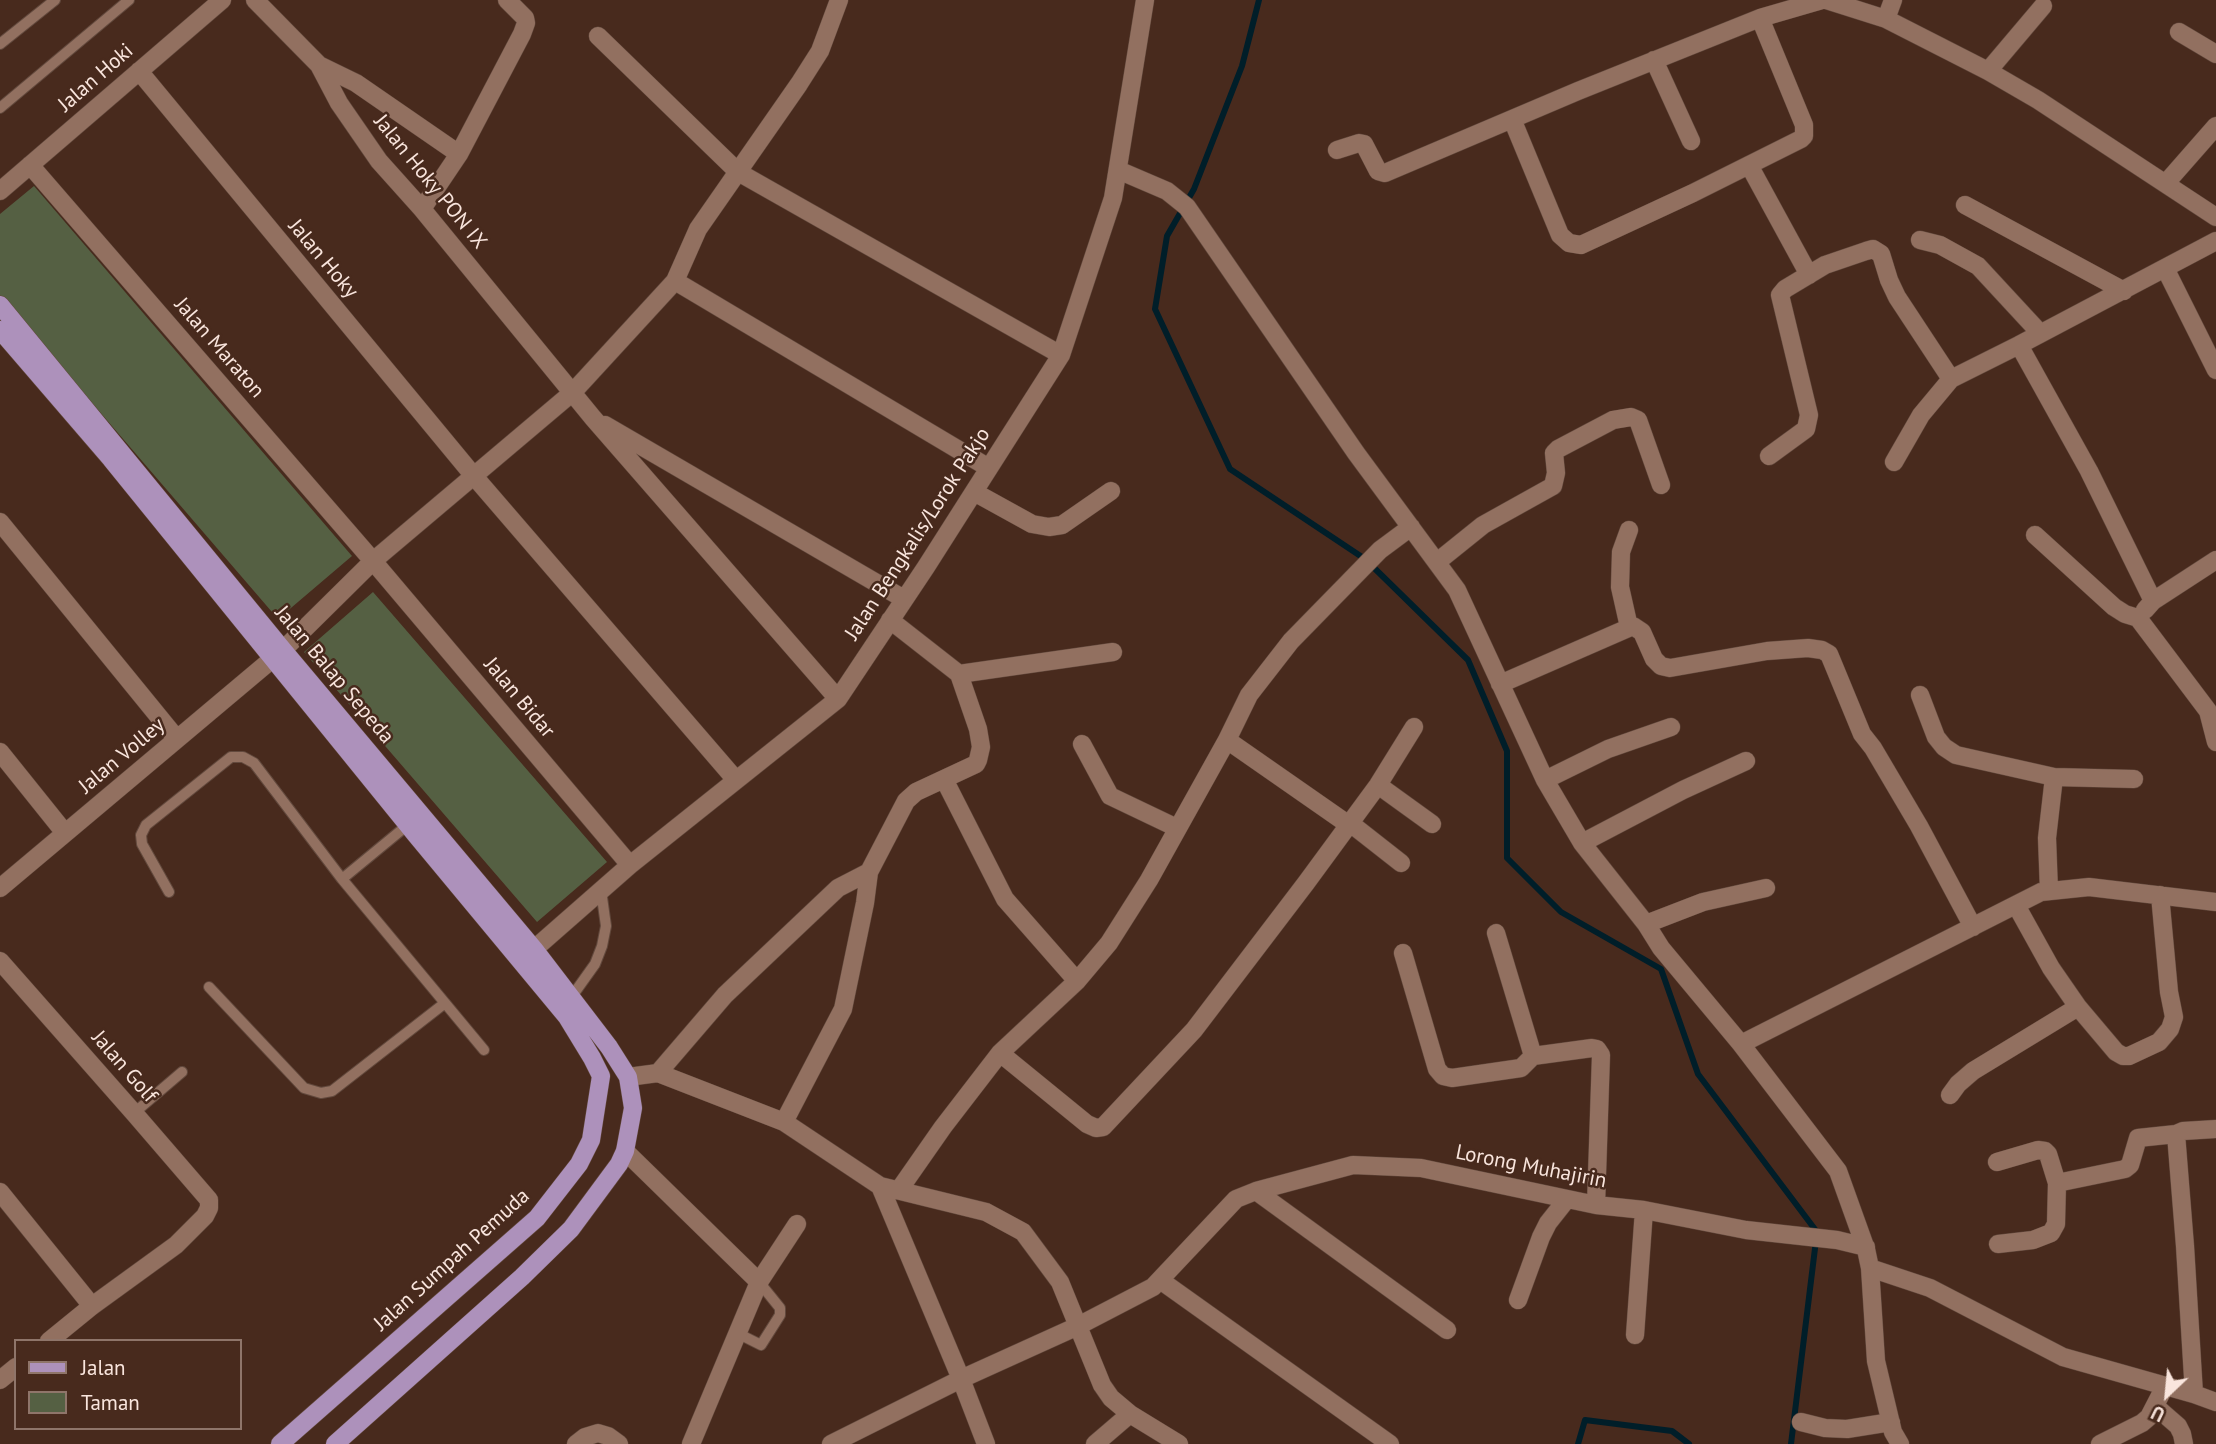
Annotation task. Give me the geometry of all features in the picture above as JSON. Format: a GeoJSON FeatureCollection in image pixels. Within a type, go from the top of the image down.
{"type":"FeatureCollection","features":[{"type":"Feature","properties":{"kind":"main road","name":"Jalan Balap Sepeda"},"geometry":{"type":"LineString","coordinates":[[0,305],[278,655]]}},
{"type":"Feature","properties":{"kind":"main road","name":"Jalan Balap Sepeda"},"geometry":{"type":"LineString","coordinates":[[0,330],[278,655],[565,1003],[609,1047],[628,1077]]}},
{"type":"Feature","properties":{"kind":"main road","name":"Jalan Balap Sepeda"},"geometry":{"type":"LineString","coordinates":[[565,1003],[601,1076]]}},
{"type":"Feature","properties":{"kind":"main road"},"geometry":{"type":"LineString","coordinates":[[335,1444],[512,1286],[571,1229],[619,1164],[625,1152],[633,1108],[628,1077],[601,1076]]}},
{"type":"Feature","properties":{"kind":"main road","name":"Jalan Sumpah Pemuda"},"geometry":{"type":"LineString","coordinates":[[280,1444],[537,1218],[579,1164],[591,1140],[601,1076]]}},
{"type":"Feature","properties":{"kind":"street","name":"Jalan Hoki"},"geometry":{"type":"LineString","coordinates":[[0,191],[222,0]]}},
{"type":"Feature","properties":{"kind":"street","name":"Jalan Hoky PON IX"},"geometry":{"type":"LineString","coordinates":[[255,0],[318,65],[339,103],[379,161],[422,209],[593,418],[838,699]]}},
{"type":"Feature","properties":{"kind":"street"},"geometry":{"type":"LineString","coordinates":[[422,209],[460,154],[526,23],[523,13],[507,0]]}},
{"type":"Feature","properties":{"kind":"street","name":"Jalan Volley"},"geometry":{"type":"LineString","coordinates":[[0,888],[278,655],[373,561],[573,392],[675,281],[698,229],[800,84],[820,51],[839,0]]}},
{"type":"Feature","properties":{"kind":"street","name":"Jalan Bengkalis/Lorok Pakjo"},"geometry":{"type":"LineString","coordinates":[[527,955],[630,864],[838,699],[974,492],[1061,355],[1114,198],[1145,0]]}},
{"type":"Feature","properties":{"kind":"street"},"geometry":{"type":"LineString","coordinates":[[1337,150],[1364,144],[1378,171],[1385,173],[1760,18],[1824,0],[1886,19],[1988,71],[2038,100],[2216,217]]}},
{"type":"Feature","properties":{"kind":"street"},"geometry":{"type":"LineString","coordinates":[[1886,19],[1893,0]]}},
{"type":"Feature","properties":{"kind":"street"},"geometry":{"type":"LineString","coordinates":[[1988,71],[2043,6]]}},
{"type":"Feature","properties":{"kind":"street"},"geometry":{"type":"LineString","coordinates":[[1512,119],[1560,235],[1569,243],[1581,245],[1801,139],[1805,131],[1760,18]]}},
{"type":"Feature","properties":{"kind":"street"},"geometry":{"type":"LineString","coordinates":[[2179,32],[2216,54]]}},
{"type":"Feature","properties":{"kind":"street"},"geometry":{"type":"LineString","coordinates":[[598,36],[738,172],[1061,355]]}},
{"type":"Feature","properties":{"kind":"street"},"geometry":{"type":"LineString","coordinates":[[1654,60],[1691,141]]}},
{"type":"Feature","properties":{"kind":"street"},"geometry":{"type":"LineString","coordinates":[[318,65],[356,83],[460,154]]}},
{"type":"Feature","properties":{"kind":"street","name":"Jalan Hoky"},"geometry":{"type":"LineString","coordinates":[[139,71],[473,475],[736,780]]}},
{"type":"Feature","properties":{"kind":"street"},"geometry":{"type":"LineString","coordinates":[[2166,183],[2216,126]]}},
{"type":"Feature","properties":{"kind":"street","name":"Jalan Maraton"},"geometry":{"type":"LineString","coordinates":[[30,165],[373,561]]}},
{"type":"Feature","properties":{"kind":"street"},"geometry":{"type":"LineString","coordinates":[[1749,165],[1809,275]]}},
{"type":"Feature","properties":{"kind":"street"},"geometry":{"type":"LineString","coordinates":[[1118,170],[1167,191],[1186,207],[1356,453],[1457,590],[1545,780],[1582,843],[1646,924],[1661,948],[1741,1045],[1838,1171],[1866,1247],[1877,1361],[1893,1432],[1900,1444]]}},
{"type":"Feature","properties":{"kind":"street"},"geometry":{"type":"LineString","coordinates":[[1965,205],[2123,291]]}},
{"type":"Feature","properties":{"kind":"street"},"geometry":{"type":"LineString","coordinates":[[1920,240],[1940,246],[1978,266],[2040,333]]}},
{"type":"Feature","properties":{"kind":"street"},"geometry":{"type":"LineString","coordinates":[[1894,462],[1921,415],[1951,379],[2216,241]]}},
{"type":"Feature","properties":{"kind":"street"},"geometry":{"type":"LineString","coordinates":[[1769,456],[1806,429],[1809,415],[1780,295],[1785,289],[1825,265],[1866,251],[1877,251],[1883,259],[1897,296],[1951,379]]}},
{"type":"Feature","properties":{"kind":"street"},"geometry":{"type":"LineString","coordinates":[[2165,268],[2216,370]]}},
{"type":"Feature","properties":{"kind":"street"},"geometry":{"type":"LineString","coordinates":[[675,281],[989,468]]}},
{"type":"Feature","properties":{"kind":"street"},"geometry":{"type":"LineString","coordinates":[[2019,345],[2089,471],[2152,601]]}},
{"type":"Feature","properties":{"kind":"street"},"geometry":{"type":"LineString","coordinates":[[1437,562],[1483,525],[1553,486],[1556,473],[1554,453],[1613,420],[1631,417],[1638,420],[1661,485]]}},
{"type":"Feature","properties":{"kind":"street"},"geometry":{"type":"LineString","coordinates":[[593,418],[904,599]]}},
{"type":"Feature","properties":{"kind":"street"},"geometry":{"type":"LineString","coordinates":[[974,492],[1032,524],[1049,527],[1062,525],[1111,491]]}},
{"type":"Feature","properties":{"kind":"street"},"geometry":{"type":"LineString","coordinates":[[0,522],[177,739]]}},
{"type":"Feature","properties":{"kind":"street"},"geometry":{"type":"LineString","coordinates":[[899,1191],[1000,1053],[1077,981],[1109,943],[1149,880],[1249,695],[1292,641],[1380,550],[1411,527]]}},
{"type":"Feature","properties":{"kind":"street"},"geometry":{"type":"LineString","coordinates":[[1629,530],[1621,552],[1619,587],[1629,628]]}},
{"type":"Feature","properties":{"kind":"street"},"geometry":{"type":"LineString","coordinates":[[2035,535],[2113,607],[2138,618],[2212,709],[2216,741]]}},
{"type":"Feature","properties":{"kind":"street"},"geometry":{"type":"LineString","coordinates":[[2138,618],[2152,601],[2216,560]]}},
{"type":"Feature","properties":{"kind":"street","name":"Jalan Bidar"},"geometry":{"type":"LineString","coordinates":[[373,561],[630,864]]}},
{"type":"Feature","properties":{"kind":"street"},"geometry":{"type":"LineString","coordinates":[[784,1122],[843,1009],[869,872],[906,802],[916,792],[976,764],[981,747],[978,729],[959,674],[890,620]]}},
{"type":"Feature","properties":{"kind":"street"},"geometry":{"type":"LineString","coordinates":[[1500,684],[1629,628],[1637,627],[1654,659],[1661,666],[1670,668],[1767,650],[1822,650],[1829,654],[1862,734],[1912,815],[1973,927]]}},
{"type":"Feature","properties":{"kind":"street"},"geometry":{"type":"LineString","coordinates":[[959,674],[1113,652]]}},
{"type":"Feature","properties":{"kind":"street"},"geometry":{"type":"LineString","coordinates":[[1920,695],[1936,737],[1956,755],[2054,777],[2134,779]]}},
{"type":"Feature","properties":{"kind":"street"},"geometry":{"type":"LineString","coordinates":[[1000,1053],[1087,1124],[1096,1128],[1103,1127],[1194,1030],[1350,824],[1414,727]]}},
{"type":"Feature","properties":{"kind":"street"},"geometry":{"type":"LineString","coordinates":[[1545,780],[1608,749],[1671,727]]}},
{"type":"Feature","properties":{"kind":"street"},"geometry":{"type":"LineString","coordinates":[[1227,740],[1350,824],[1401,863]]}},
{"type":"Feature","properties":{"kind":"street"},"geometry":{"type":"LineString","coordinates":[[1082,744],[1110,796],[1177,828]]}},
{"type":"Feature","properties":{"kind":"street"},"geometry":{"type":"LineString","coordinates":[[0,752],[65,833]]}},
{"type":"Feature","properties":{"kind":"street"},"geometry":{"type":"LineString","coordinates":[[1582,843],[1683,790],[1746,761]]}},
{"type":"Feature","properties":{"kind":"street"},"geometry":{"type":"LineString","coordinates":[[2049,891],[2047,838],[2054,777]]}},
{"type":"Feature","properties":{"kind":"street"},"geometry":{"type":"LineString","coordinates":[[944,779],[1005,899],[1077,981]]}},
{"type":"Feature","properties":{"kind":"street"},"geometry":{"type":"LineString","coordinates":[[1378,785],[1432,824]]}},
{"type":"Feature","properties":{"kind":"street"},"geometry":{"type":"LineString","coordinates":[[658,1073],[725,995],[838,888],[869,872]]}},
{"type":"Feature","properties":{"kind":"street"},"geometry":{"type":"LineString","coordinates":[[1741,1045],[2041,892],[2089,887],[2216,902]]}},
{"type":"Feature","properties":{"kind":"street"},"geometry":{"type":"LineString","coordinates":[[1646,924],[1703,902],[1766,888]]}},
{"type":"Feature","properties":{"kind":"street"},"geometry":{"type":"LineString","coordinates":[[2016,905],[2051,968],[2078,1007],[2116,1052],[2129,1056],[2159,1042],[2170,1029],[2174,1017],[2169,992],[2160,895]]}},
{"type":"Feature","properties":{"kind":"street"},"geometry":{"type":"LineString","coordinates":[[1496,933],[1532,1056]]}},
{"type":"Feature","properties":{"kind":"street"},"geometry":{"type":"LineString","coordinates":[[1403,953],[1437,1069],[1443,1076],[1452,1078],[1521,1068],[1532,1056],[1597,1049],[1601,1055],[1596,1205]]}},
{"type":"Feature","properties":{"kind":"street","name":"Jalan Golf"},"geometry":{"type":"LineString","coordinates":[[0,961],[205,1194],[209,1205],[207,1214],[176,1245],[93,1306]]}},
{"type":"Feature","properties":{"kind":"street"},"geometry":{"type":"LineString","coordinates":[[1950,1095],[1973,1071],[2078,1007]]}},
{"type":"Feature","properties":{"kind":"street"},"geometry":{"type":"LineString","coordinates":[[628,1077],[658,1073],[784,1122],[880,1186],[986,1212],[1023,1232],[1060,1282],[1102,1385],[1111,1398],[1130,1415],[1180,1444]]}},
{"type":"Feature","properties":{"kind":"street"},"geometry":{"type":"LineString","coordinates":[[2057,1183],[2125,1169],[2130,1165],[2138,1138],[2216,1129]]}},
{"type":"Feature","properties":{"kind":"street"},"geometry":{"type":"LineString","coordinates":[[2176,1134],[2194,1394]]}},
{"type":"Feature","properties":{"kind":"street"},"geometry":{"type":"LineString","coordinates":[[1997,1161],[2038,1150],[2045,1151],[2057,1183],[2056,1224],[2051,1233],[2033,1240],[1998,1244]]}},
{"type":"Feature","properties":{"kind":"street"},"geometry":{"type":"LineString","coordinates":[[625,1152],[759,1282]]}},
{"type":"Feature","properties":{"kind":"street","name":"Lorong Muhajirin"},"geometry":{"type":"LineString","coordinates":[[831,1444],[961,1379],[1078,1326],[1153,1287],[1236,1199],[1256,1191],[1353,1165],[1421,1168],[1596,1205],[1644,1210],[1746,1230],[1837,1240],[1866,1247]]}},
{"type":"Feature","properties":{"kind":"street"},"geometry":{"type":"LineString","coordinates":[[880,1186],[986,1444]]}},
{"type":"Feature","properties":{"kind":"street"},"geometry":{"type":"LineString","coordinates":[[1256,1191],[1447,1330]]}},
{"type":"Feature","properties":{"kind":"street"},"geometry":{"type":"LineString","coordinates":[[0,1192],[93,1306],[52,1339]]}},
{"type":"Feature","properties":{"kind":"street"},"geometry":{"type":"LineString","coordinates":[[1518,1300],[1544,1230],[1567,1199]]}},
{"type":"Feature","properties":{"kind":"street"},"geometry":{"type":"LineString","coordinates":[[1635,1335],[1644,1210]]}},
{"type":"Feature","properties":{"kind":"street"},"geometry":{"type":"LineString","coordinates":[[691,1444],[759,1282],[797,1224]]}},
{"type":"Feature","properties":{"kind":"street"},"geometry":{"type":"LineString","coordinates":[[1870,1268],[1930,1288],[2063,1357],[2216,1402]]}},
{"type":"Feature","properties":{"kind":"street"},"geometry":{"type":"LineString","coordinates":[[1160,1280],[1390,1444]]}},
{"type":"Feature","properties":{"kind":"street"},"geometry":{"type":"LineString","coordinates":[[0,1380],[14,1369]]}},
{"type":"Feature","properties":{"kind":"street"},"geometry":{"type":"LineString","coordinates":[[2100,1444],[2149,1417],[2165,1387]]}},
{"type":"Feature","properties":{"kind":"street"},"geometry":{"type":"LineString","coordinates":[[2155,1406],[2178,1426],[2184,1444]]}},
{"type":"Feature","properties":{"kind":"street"},"geometry":{"type":"LineString","coordinates":[[1095,1444],[1130,1415]]}},
{"type":"Feature","properties":{"kind":"street"},"geometry":{"type":"LineString","coordinates":[[1801,1422],[1825,1428],[1847,1429],[1891,1422]]}},
{"type":"Feature","properties":{"kind":"street"},"geometry":{"type":"LineString","coordinates":[[576,1444],[584,1437],[597,1433],[620,1444]]}},
{"type":"Feature","properties":{"kind":"lane"},"geometry":{"type":"LineString","coordinates":[[0,44],[55,0]]}},
{"type":"Feature","properties":{"kind":"lane"},"geometry":{"type":"LineString","coordinates":[[0,108],[129,0]]}},
{"type":"Feature","properties":{"kind":"lane"},"geometry":{"type":"LineString","coordinates":[[169,892],[142,844],[141,835],[146,825],[231,757],[243,757],[254,763],[342,878],[484,1050]]}},
{"type":"Feature","properties":{"kind":"lane"},"geometry":{"type":"LineString","coordinates":[[342,878],[414,819]]}},
{"type":"Feature","properties":{"kind":"lane"},"geometry":{"type":"LineString","coordinates":[[565,1003],[595,964],[602,946],[606,926],[601,890]]}},
{"type":"Feature","properties":{"kind":"lane"},"geometry":{"type":"LineString","coordinates":[[209,987],[304,1088],[321,1093],[332,1091],[445,1003]]}},
{"type":"Feature","properties":{"kind":"lane"},"geometry":{"type":"LineString","coordinates":[[134,1112],[182,1072]]}},
{"type":"Feature","properties":{"kind":"lane"},"geometry":{"type":"LineString","coordinates":[[737,1333],[761,1345],[780,1315],[780,1308],[759,1282]]}},
{"type":"Feature","properties":{"kind":"green space"},"geometry":{"type":"Polygon","coordinates":[[[34,186],[352,556],[278,619],[0,296],[0,214],[34,186]]]}},
{"type":"Feature","properties":{"kind":"green space"},"geometry":{"type":"Polygon","coordinates":[[[373,592],[607,862],[537,922],[304,652],[373,592]]]}},
{"type":"Feature","properties":{"kind":"waterway"},"geometry":{"type":"LineString","coordinates":[[1259,0],[1242,66],[1194,189],[1167,236],[1155,309],[1230,469],[1365,559],[1468,660],[1507,751],[1507,858],[1561,912],[1661,969],[1698,1074],[1817,1232],[1791,1444]]}},
{"type":"Feature","properties":{"kind":"waterway"},"geometry":{"type":"LineString","coordinates":[[1578,1444],[1585,1420],[1672,1431],[1689,1444]]}}]}
